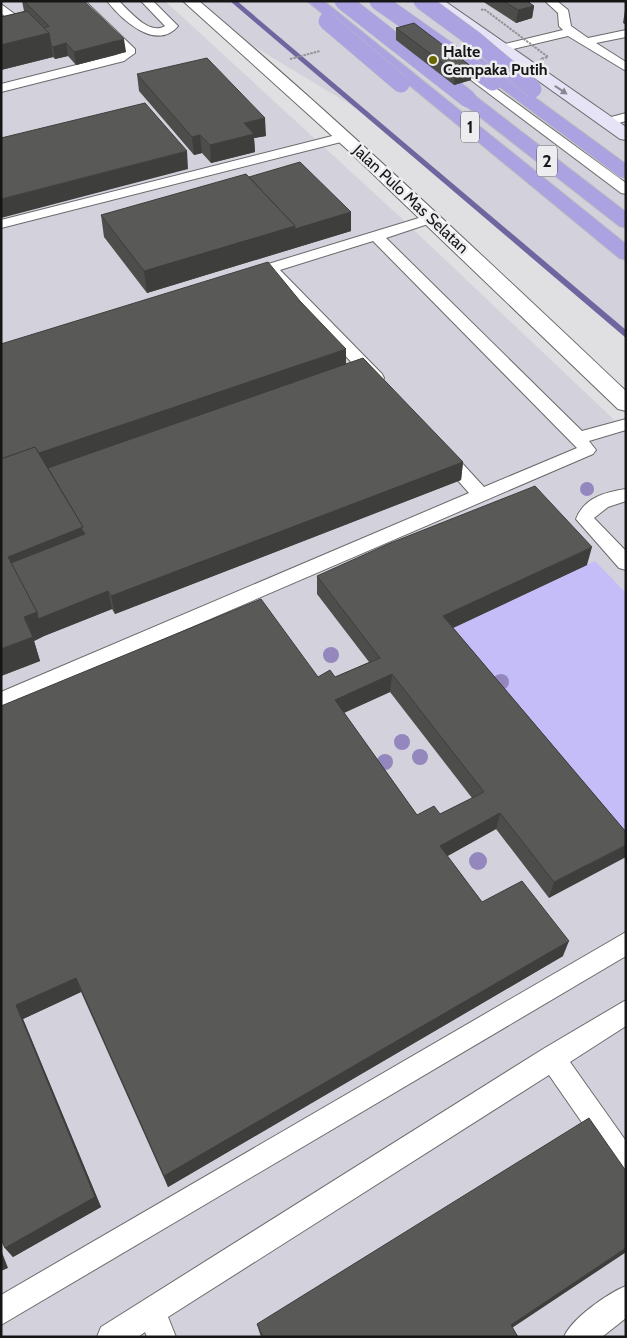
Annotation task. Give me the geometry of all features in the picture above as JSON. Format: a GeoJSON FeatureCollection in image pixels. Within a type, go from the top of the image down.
{"type":"FeatureCollection","features":[{"type":"Feature","properties":{"kind":"highway"},"geometry":{"type":"LineString","coordinates":[[301,1],[626,270]]}},
{"type":"Feature","properties":{"kind":"highway","name":"1"},"geometry":{"type":"LineString","coordinates":[[314,1],[626,254]]}},
{"type":"Feature","properties":{"kind":"highway","name":"2"},"geometry":{"type":"LineString","coordinates":[[343,1],[626,222]]}},
{"type":"Feature","properties":{"kind":"highway","name":"2"},"geometry":{"type":"LineString","coordinates":[[378,1],[493,82],[626,181]]}},
{"type":"Feature","properties":{"kind":"highway"},"geometry":{"type":"LineString","coordinates":[[393,1],[626,173]]}},
{"type":"Feature","properties":{"kind":"highway"},"geometry":{"type":"LineString","coordinates":[[422,1],[475,40],[533,89],[626,158]]}},
{"type":"Feature","properties":{"kind":"main road"},"geometry":{"type":"LineString","coordinates":[[436,1],[626,134]]}},
{"type":"Feature","properties":{"kind":"street","name":"Jalan Pulo Mas Selatan"},"geometry":{"type":"LineString","coordinates":[[190,1],[267,67],[432,218],[626,404]]}},
{"type":"Feature","properties":{"kind":"lane"},"geometry":{"type":"LineString","coordinates":[[1,28],[20,23],[1,5],[14,1]]}},
{"type":"Feature","properties":{"kind":"lane"},"geometry":{"type":"LineString","coordinates":[[1,88],[120,58],[131,51],[78,1]]}},
{"type":"Feature","properties":{"kind":"lane"},"geometry":{"type":"LineString","coordinates":[[112,1],[138,26],[162,32],[169,30],[172,26],[146,1]]}},
{"type":"Feature","properties":{"kind":"lane"},"geometry":{"type":"LineString","coordinates":[[333,1],[626,228]]}},
{"type":"Feature","properties":{"kind":"lane"},"geometry":{"type":"LineString","coordinates":[[370,1],[419,34],[626,190]]}},
{"type":"Feature","properties":{"kind":"lane"},"geometry":{"type":"LineString","coordinates":[[550,1],[564,12],[565,26],[570,32],[626,67]]}},
{"type":"Feature","properties":{"kind":"lane"},"geometry":{"type":"LineString","coordinates":[[501,48],[570,32]]}},
{"type":"Feature","properties":{"kind":"lane"},"geometry":{"type":"LineString","coordinates":[[586,42],[626,33]]}},
{"type":"Feature","properties":{"kind":"lane"},"geometry":{"type":"LineString","coordinates":[[608,122],[626,117]]}},
{"type":"Feature","properties":{"kind":"lane"},"geometry":{"type":"LineString","coordinates":[[1,224],[344,137]]}},
{"type":"Feature","properties":{"kind":"lane"},"geometry":{"type":"LineString","coordinates":[[251,274],[432,218]]}},
{"type":"Feature","properties":{"kind":"lane"},"geometry":{"type":"LineString","coordinates":[[1,702],[587,450],[579,438],[376,236]]}},
{"type":"Feature","properties":{"kind":"lane"},"geometry":{"type":"LineString","coordinates":[[270,268],[383,386]]}},
{"type":"Feature","properties":{"kind":"lane"},"geometry":{"type":"LineString","coordinates":[[579,438],[626,424]]}},
{"type":"Feature","properties":{"kind":"lane"},"geometry":{"type":"LineString","coordinates":[[436,444],[481,495]]}},
{"type":"Feature","properties":{"kind":"lane"},"geometry":{"type":"LineString","coordinates":[[626,495],[592,507],[586,514],[585,519],[626,563]]}},
{"type":"Feature","properties":{"kind":"lane"},"geometry":{"type":"LineString","coordinates":[[1,1311],[626,943]]}},
{"type":"Feature","properties":{"kind":"lane"},"geometry":{"type":"LineString","coordinates":[[111,1337],[156,1324],[552,1058],[626,1012]]}},
{"type":"Feature","properties":{"kind":"lane"},"geometry":{"type":"LineString","coordinates":[[552,1058],[626,1164]]}},
{"type":"Feature","properties":{"kind":"lane"},"geometry":{"type":"LineString","coordinates":[[578,1337],[626,1300]]}},
{"type":"Feature","properties":{"kind":"path"},"geometry":{"type":"LineString","coordinates":[[484,9],[548,57],[539,60],[545,64]]}},
{"type":"Feature","properties":{"kind":"shaded area"},"geometry":{"type":"Polygon","coordinates":[[[1,1],[165,1],[399,216],[626,431],[626,1337],[1,1337],[1,1]]]}},
{"type":"Feature","properties":{"kind":"shaded area"},"geometry":{"type":"Polygon","coordinates":[[[192,1],[626,1],[626,335],[361,111],[225,29],[192,1]]]}},
{"type":"Feature","properties":{"kind":"shaded area"},"geometry":{"type":"Polygon","coordinates":[[[595,561],[626,593],[626,856],[440,634],[595,561]]]}},
{"type":"Feature","properties":{"kind":"building"},"geometry":{"type":"Polygon","coordinates":[[[24,1],[84,1],[124,39],[74,52],[66,43],[53,47],[49,33],[44,28],[49,26],[24,1]]]}},
{"type":"Feature","properties":{"kind":"building"},"geometry":{"type":"Polygon","coordinates":[[[503,1],[527,1],[534,6],[518,10],[503,1]]]}},
{"type":"Feature","properties":{"kind":"building"},"geometry":{"type":"Polygon","coordinates":[[[27,11],[49,33],[1,45],[1,17],[27,11]]]}},
{"type":"Feature","properties":{"kind":"building"},"geometry":{"type":"Polygon","coordinates":[[[414,23],[472,67],[455,72],[396,28],[414,23]]]}},
{"type":"Feature","properties":{"kind":"building"},"geometry":{"type":"Polygon","coordinates":[[[207,58],[265,118],[244,123],[254,134],[210,145],[200,135],[192,137],[137,74],[207,58]]]}},
{"type":"Feature","properties":{"kind":"building"},"geometry":{"type":"Polygon","coordinates":[[[145,103],[187,151],[1,199],[1,138],[145,103]]]}},
{"type":"Feature","properties":{"kind":"building"},"geometry":{"type":"Polygon","coordinates":[[[300,162],[351,212],[295,229],[295,226],[249,177],[300,162]]]}},
{"type":"Feature","properties":{"kind":"building"},"geometry":{"type":"Polygon","coordinates":[[[246,174],[295,226],[144,271],[101,215],[246,174]]]}},
{"type":"Feature","properties":{"kind":"building"},"geometry":{"type":"Polygon","coordinates":[[[268,262],[300,301],[346,349],[39,453],[35,447],[1,459],[1,344],[268,262]]]}},
{"type":"Feature","properties":{"kind":"building"},"geometry":{"type":"Polygon","coordinates":[[[363,358],[463,462],[111,596],[108,591],[38,619],[37,612],[11,563],[85,534],[81,528],[83,527],[48,468],[363,358]]]}},
{"type":"Feature","properties":{"kind":"building"},"geometry":{"type":"Polygon","coordinates":[[[35,447],[83,527],[8,557],[37,612],[24,617],[33,637],[1,649],[1,459],[35,447]]]}},
{"type":"Feature","properties":{"kind":"building"},"geometry":{"type":"Polygon","coordinates":[[[535,486],[592,547],[443,616],[626,832],[626,845],[554,882],[500,813],[440,846],[482,902],[522,881],[569,941],[164,1176],[76,978],[16,1005],[95,1197],[5,1248],[1,1239],[1,706],[261,599],[318,677],[330,670],[335,677],[380,658],[317,576],[388,544],[535,486]],[[392,674],[335,700],[417,815],[434,806],[440,814],[484,792],[392,674]]]}},
{"type":"Feature","properties":{"kind":"building"},"geometry":{"type":"Polygon","coordinates":[[[589,1118],[626,1171],[626,1248],[511,1325],[518,1337],[263,1337],[257,1324],[589,1118]]]}},
{"type":"Feature","properties":{"kind":"waterway"},"geometry":{"type":"LineString","coordinates":[[233,1],[626,335]]}},
{"type":"Feature","properties":{"kind":"place","name":"Halte Cempaka Putih"},"geometry":{"type":"Point","coordinates":[433,60]}}]}
